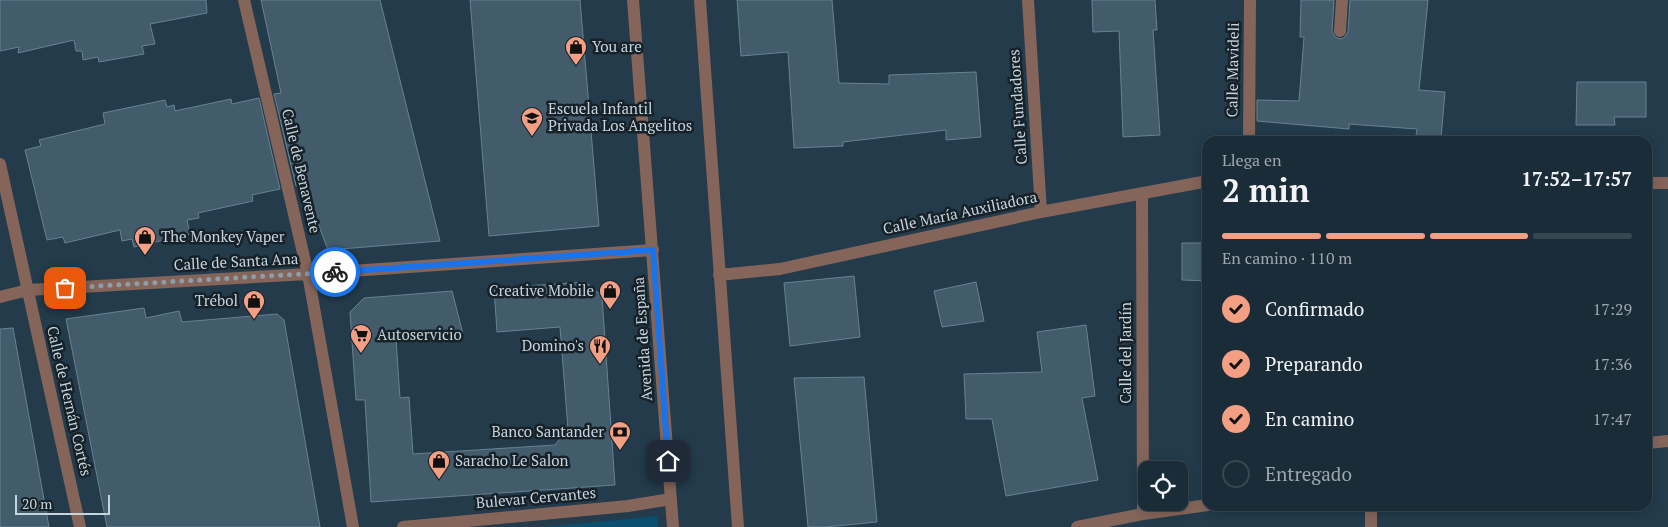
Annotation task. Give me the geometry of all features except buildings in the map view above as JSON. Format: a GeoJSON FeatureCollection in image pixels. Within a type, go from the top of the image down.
{"type":"FeatureCollection","features":[{"type":"Feature","properties":{"kind":"street","name":"Calle de Benavente"},"geometry":{"type":"LineString","coordinates":[[244,0],[308,274],[353,527]]}},
{"type":"Feature","properties":{"kind":"street","name":"Avenida de España"},"geometry":{"type":"LineString","coordinates":[[633,0],[673,527]]}},
{"type":"Feature","properties":{"kind":"street"},"geometry":{"type":"LineString","coordinates":[[700,0],[738,527]]}},
{"type":"Feature","properties":{"kind":"street","name":"Calle Fundadores"},"geometry":{"type":"LineString","coordinates":[[1028,0],[1041,212]]}},
{"type":"Feature","properties":{"kind":"street","name":"Calle Mavideli"},"geometry":{"type":"LineString","coordinates":[[1249,136],[1250,0]]}},
{"type":"Feature","properties":{"kind":"street"},"geometry":{"type":"LineString","coordinates":[[1340,31],[1342,0]]}},
{"type":"Feature","properties":{"kind":"street","name":"Calle de Hernán Cortés"},"geometry":{"type":"LineString","coordinates":[[0,164],[80,527]]}},
{"type":"Feature","properties":{"kind":"street","name":"Calle María Auxiliadora"},"geometry":{"type":"LineString","coordinates":[[720,275],[780,269],[1041,212],[1202,182]]}},
{"type":"Feature","properties":{"kind":"street"},"geometry":{"type":"LineString","coordinates":[[1652,183],[1668,183]]}},
{"type":"Feature","properties":{"kind":"street","name":"Calle del Jardín"},"geometry":{"type":"LineString","coordinates":[[1142,192],[1143,514]]}},
{"type":"Feature","properties":{"kind":"street","name":"Calle de Santa Ana"},"geometry":{"type":"LineString","coordinates":[[0,297],[28,290],[308,274],[653,250]]}},
{"type":"Feature","properties":{"kind":"street"},"geometry":{"type":"LineString","coordinates":[[1652,443],[1668,441]]}},
{"type":"Feature","properties":{"kind":"street","name":"Bulevar Cervantes"},"geometry":{"type":"LineString","coordinates":[[403,527],[628,506],[671,499]]}},
{"type":"Feature","properties":{"kind":"street"},"geometry":{"type":"LineString","coordinates":[[1077,527],[1143,514],[1202,506]]}},
{"type":"Feature","properties":{"kind":"street"},"geometry":{"type":"LineString","coordinates":[[1371,511],[1371,527]]}},
{"type":"Feature","properties":{"kind":"shaded area"},"geometry":{"type":"Polygon","coordinates":[[[657,516],[658,527],[544,527],[657,516]]]}},
{"type":"Feature","properties":{"kind":"way so far"},"geometry":{"type":"LineString","coordinates":[[65,288],[335,272]]}},
{"type":"Feature","properties":{"kind":"place","name":"You are"},"geometry":{"type":"Point","coordinates":[576,66]}},
{"type":"Feature","properties":{"kind":"place","name":"Escuela Infantil Privada Los Angelitos"},"geometry":{"type":"Point","coordinates":[532,137]}},
{"type":"Feature","properties":{"kind":"place","name":"The Monkey Vaper"},"geometry":{"type":"Point","coordinates":[145,256]}},
{"type":"Feature","properties":{"kind":"place","name":"Creative Mobile"},"geometry":{"type":"Point","coordinates":[610,310]}},
{"type":"Feature","properties":{"kind":"place","name":"Trébol"},"geometry":{"type":"Point","coordinates":[254,320]}},
{"type":"Feature","properties":{"kind":"place","name":"Autoservicio"},"geometry":{"type":"Point","coordinates":[361,354]}},
{"type":"Feature","properties":{"kind":"place","name":"Domino's"},"geometry":{"type":"Point","coordinates":[600,365]}},
{"type":"Feature","properties":{"kind":"place","name":"Banco Santander"},"geometry":{"type":"Point","coordinates":[620,451]}},
{"type":"Feature","properties":{"kind":"place","name":"Saracho Le Salon"},"geometry":{"type":"Point","coordinates":[439,480]}},
{"type":"Feature","properties":{"kind":"route"},"geometry":{"type":"LineString","coordinates":[[335,272],[653,250],[668,461]]}}]}
